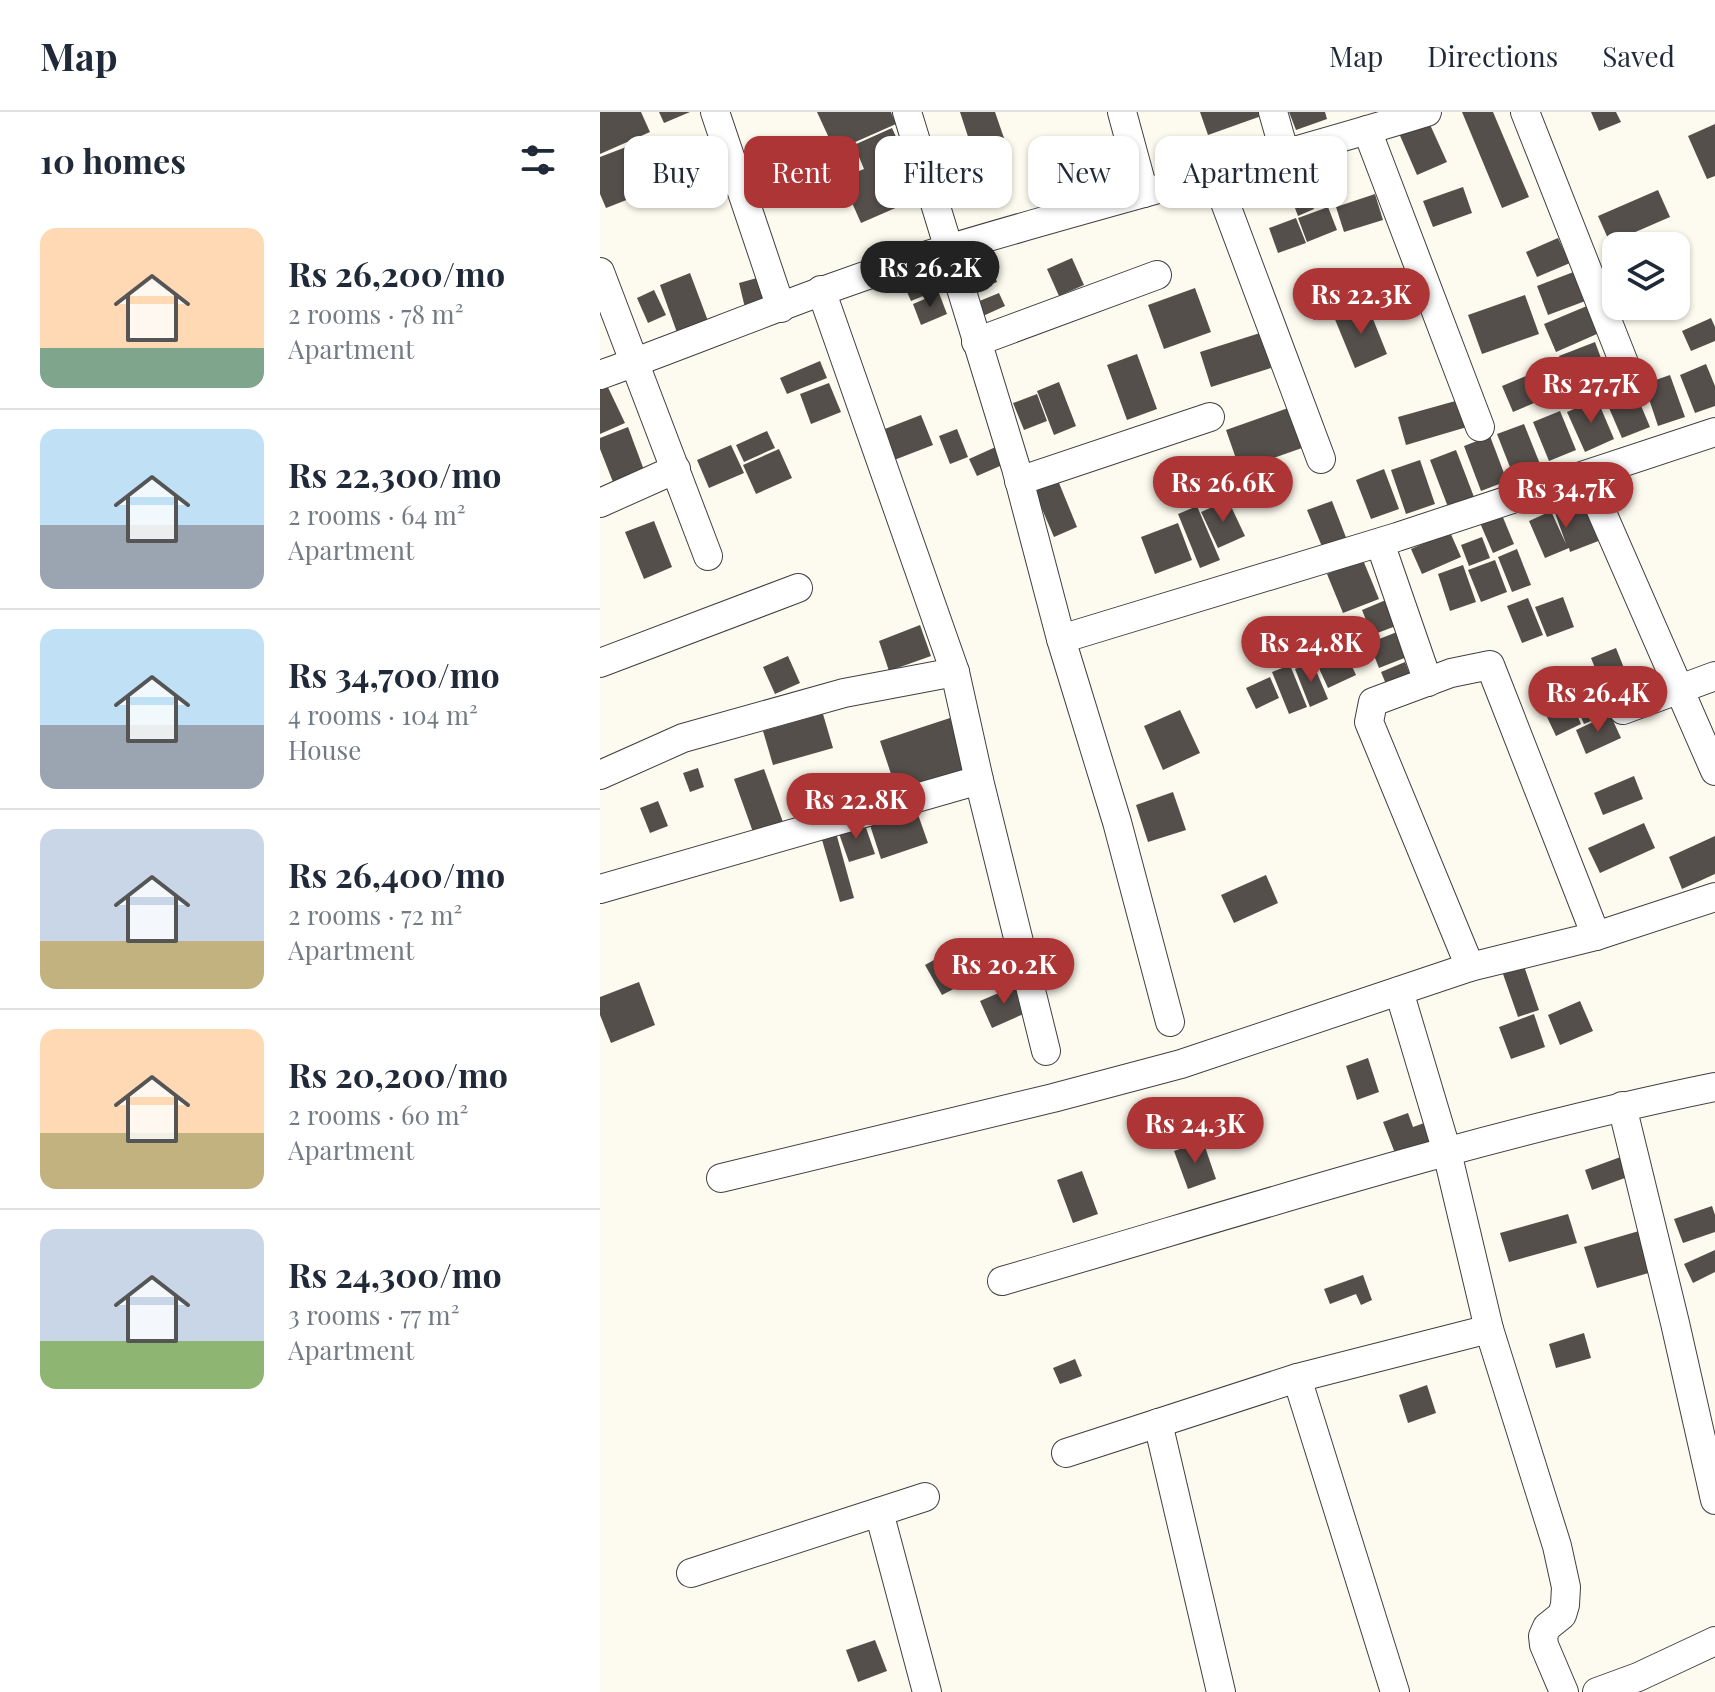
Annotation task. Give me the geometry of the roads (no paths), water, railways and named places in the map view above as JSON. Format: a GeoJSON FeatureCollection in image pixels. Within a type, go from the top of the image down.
{"type":"FeatureCollection","features":[{"type":"Feature","properties":{"kind":"street"},"geometry":{"type":"LineString","coordinates":[[715,112],[781,308]]}},
{"type":"Feature","properties":{"kind":"street"},"geometry":{"type":"LineString","coordinates":[[907,112],[1019,481],[1061,639],[1117,822],[1170,1022]]}},
{"type":"Feature","properties":{"kind":"street"},"geometry":{"type":"LineString","coordinates":[[1122,112],[1144,193]]}},
{"type":"Feature","properties":{"kind":"street"},"geometry":{"type":"LineString","coordinates":[[1273,112],[1280,136]]}},
{"type":"Feature","properties":{"kind":"street"},"geometry":{"type":"LineString","coordinates":[[1346,136],[1427,112]]}},
{"type":"Feature","properties":{"kind":"street"},"geometry":{"type":"LineString","coordinates":[[1525,112],[1624,363]]}},
{"type":"Feature","properties":{"kind":"street"},"geometry":{"type":"LineString","coordinates":[[1367,130],[1480,427]]}},
{"type":"Feature","properties":{"kind":"street"},"geometry":{"type":"LineString","coordinates":[[600,375],[781,308],[821,290],[947,249],[1155,190]]}},
{"type":"Feature","properties":{"kind":"street"},"geometry":{"type":"LineString","coordinates":[[1227,208],[1321,459]]}},
{"type":"Feature","properties":{"kind":"street"},"geometry":{"type":"LineString","coordinates":[[600,272],[708,556]]}},
{"type":"Feature","properties":{"kind":"street"},"geometry":{"type":"LineString","coordinates":[[976,342],[1157,275]]}},
{"type":"Feature","properties":{"kind":"street"},"geometry":{"type":"LineString","coordinates":[[821,290],[955,672],[1046,1051]]}},
{"type":"Feature","properties":{"kind":"street"},"geometry":{"type":"LineString","coordinates":[[1019,481],[1210,417]]}},
{"type":"Feature","properties":{"kind":"street"},"geometry":{"type":"LineString","coordinates":[[1061,639],[1380,543],[1715,432]]}},
{"type":"Feature","properties":{"kind":"street"},"geometry":{"type":"LineString","coordinates":[[600,503],[676,469]]}},
{"type":"Feature","properties":{"kind":"street"},"geometry":{"type":"LineString","coordinates":[[1586,476],[1715,771]]}},
{"type":"Feature","properties":{"kind":"street"},"geometry":{"type":"LineString","coordinates":[[1380,543],[1428,682]]}},
{"type":"Feature","properties":{"kind":"street"},"geometry":{"type":"LineString","coordinates":[[600,663],[798,588]]}},
{"type":"Feature","properties":{"kind":"street"},"geometry":{"type":"LineString","coordinates":[[1470,967],[1369,722],[1373,702],[1451,673],[1490,665],[1596,936]]}},
{"type":"Feature","properties":{"kind":"street"},"geometry":{"type":"LineString","coordinates":[[600,775],[683,738],[844,693],[955,672]]}},
{"type":"Feature","properties":{"kind":"street"},"geometry":{"type":"LineString","coordinates":[[1623,710],[1715,676]]}},
{"type":"Feature","properties":{"kind":"street"},"geometry":{"type":"LineString","coordinates":[[600,889],[979,780]]}},
{"type":"Feature","properties":{"kind":"street"},"geometry":{"type":"LineString","coordinates":[[721,1178],[1181,1064],[1470,967],[1596,936],[1715,897]]}},
{"type":"Feature","properties":{"kind":"street"},"geometry":{"type":"LineString","coordinates":[[1399,991],[1447,1152],[1489,1329],[1557,1546],[1566,1587],[1565,1605],[1562,1615],[1547,1627],[1543,1636],[1564,1692]]}},
{"type":"Feature","properties":{"kind":"street"},"geometry":{"type":"LineString","coordinates":[[1002,1281],[1447,1152],[1622,1106],[1715,1087]]}},
{"type":"Feature","properties":{"kind":"street"},"geometry":{"type":"LineString","coordinates":[[1622,1106],[1711,1464],[1715,1500]]}},
{"type":"Feature","properties":{"kind":"street"},"geometry":{"type":"LineString","coordinates":[[1066,1453],[1297,1378],[1489,1329]]}},
{"type":"Feature","properties":{"kind":"street"},"geometry":{"type":"LineString","coordinates":[[1297,1378],[1395,1692]]}},
{"type":"Feature","properties":{"kind":"street"},"geometry":{"type":"LineString","coordinates":[[1158,1423],[1221,1692]]}},
{"type":"Feature","properties":{"kind":"street"},"geometry":{"type":"LineString","coordinates":[[691,1573],[925,1497]]}},
{"type":"Feature","properties":{"kind":"street"},"geometry":{"type":"LineString","coordinates":[[879,1512],[927,1692]]}},
{"type":"Feature","properties":{"kind":"street"},"geometry":{"type":"LineString","coordinates":[[1597,1692],[1638,1677],[1715,1641]]}}]}
